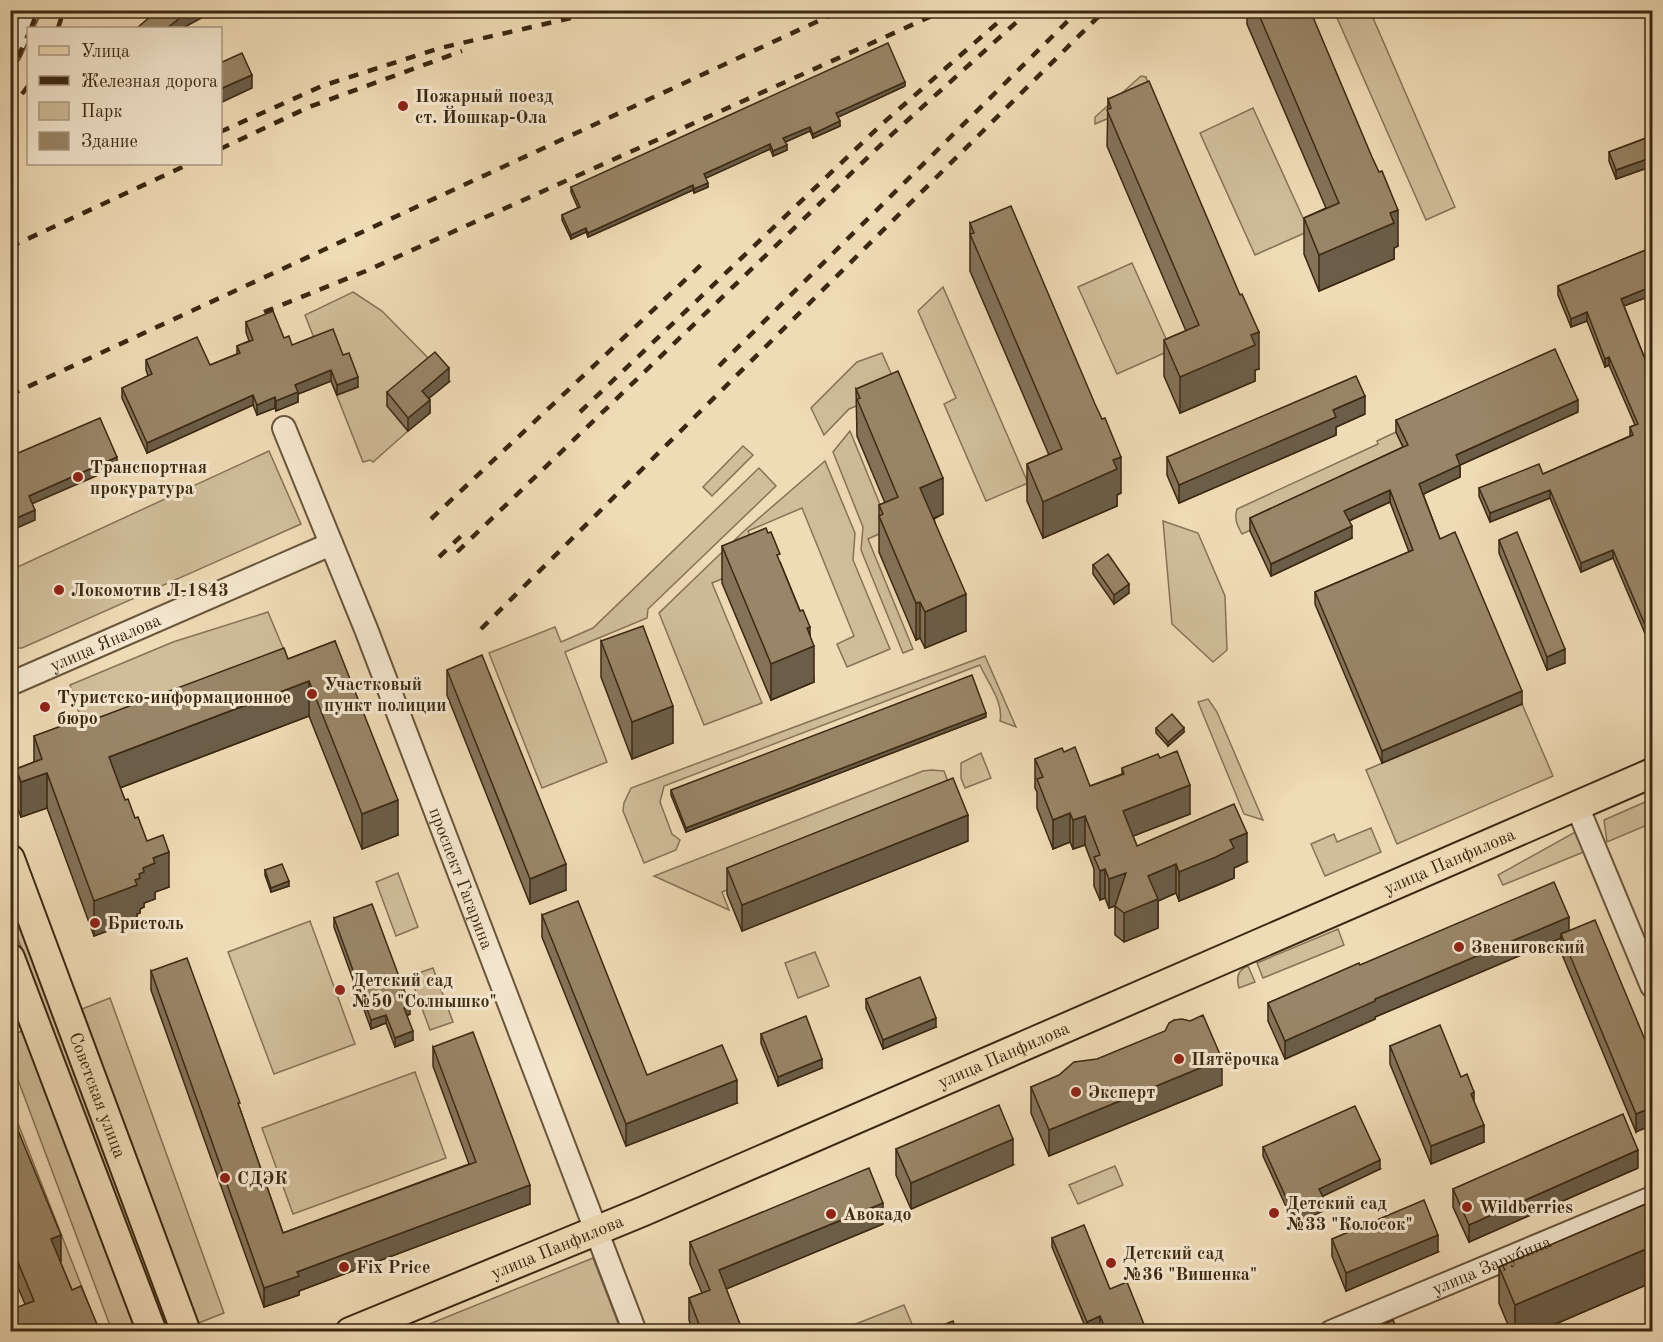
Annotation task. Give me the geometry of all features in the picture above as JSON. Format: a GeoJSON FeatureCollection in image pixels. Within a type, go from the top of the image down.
{"type":"FeatureCollection","features":[{"type":"Feature","properties":{"kind":"main road","name":"улица Панфилова"},"geometry":{"type":"LineString","coordinates":[[350,1332],[596,1231],[1653,774]]}},
{"type":"Feature","properties":{"kind":"main road","name":"Советская улица"},"geometry":{"type":"LineString","coordinates":[[10,859],[186,1332]]}},
{"type":"Feature","properties":{"kind":"main road","name":"Советская улица"},"geometry":{"type":"LineString","coordinates":[[10,958],[152,1332]]}},
{"type":"Feature","properties":{"kind":"street"},"geometry":{"type":"LineString","coordinates":[[10,52],[29,10]]}},
{"type":"Feature","properties":{"kind":"street","name":"проспект Гагарина"},"geometry":{"type":"LineString","coordinates":[[284,428],[366,629],[635,1332]]}},
{"type":"Feature","properties":{"kind":"street","name":"улица Яналова"},"geometry":{"type":"LineString","coordinates":[[10,684],[331,544]]}},
{"type":"Feature","properties":{"kind":"street"},"geometry":{"type":"LineString","coordinates":[[1577,806],[1653,986]]}},
{"type":"Feature","properties":{"kind":"street","name":"улица Зарубина"},"geometry":{"type":"LineString","coordinates":[[1331,1332],[1653,1198]]}},
{"type":"Feature","properties":{"kind":"green space"},"geometry":{"type":"Polygon","coordinates":[[[1334,11],[1370,11],[1455,207],[1426,220],[1334,11]]]}},
{"type":"Feature","properties":{"kind":"green space"},"geometry":{"type":"Polygon","coordinates":[[[1141,76],[1146,77],[1153,99],[1095,124],[1095,117],[1141,76]]]}},
{"type":"Feature","properties":{"kind":"green space"},"geometry":{"type":"Polygon","coordinates":[[[1253,108],[1309,231],[1255,255],[1200,133],[1253,108]]]}},
{"type":"Feature","properties":{"kind":"green space"},"geometry":{"type":"Polygon","coordinates":[[[1132,263],[1171,350],[1117,374],[1078,287],[1132,263]]]}},
{"type":"Feature","properties":{"kind":"green space"},"geometry":{"type":"Polygon","coordinates":[[[943,287],[1028,483],[986,501],[944,404],[956,398],[918,311],[943,287]]]}},
{"type":"Feature","properties":{"kind":"green space"},"geometry":{"type":"Polygon","coordinates":[[[353,292],[382,311],[435,365],[387,405],[408,431],[373,462],[370,460],[363,462],[305,315],[353,292]]]}},
{"type":"Feature","properties":{"kind":"green space"},"geometry":{"type":"Polygon","coordinates":[[[882,353],[898,389],[849,409],[824,435],[811,408],[857,362],[882,353]]]}},
{"type":"Feature","properties":{"kind":"green space"},"geometry":{"type":"Polygon","coordinates":[[[850,431],[890,529],[868,539],[913,649],[903,653],[861,550],[863,527],[833,452],[850,431]]]}},
{"type":"Feature","properties":{"kind":"green space"},"geometry":{"type":"Polygon","coordinates":[[[1396,432],[1424,494],[1386,468],[1242,534],[1236,522],[1237,509],[1378,444],[1377,441],[1396,432]]]}},
{"type":"Feature","properties":{"kind":"green space"},"geometry":{"type":"Polygon","coordinates":[[[743,446],[753,455],[712,496],[703,487],[743,446]]]}},
{"type":"Feature","properties":{"kind":"green space"},"geometry":{"type":"Polygon","coordinates":[[[269,451],[301,524],[22,648],[11,648],[11,570],[269,451]]]}},
{"type":"Feature","properties":{"kind":"green space"},"geometry":{"type":"Polygon","coordinates":[[[825,461],[855,533],[853,560],[890,649],[847,667],[837,644],[854,636],[802,508],[748,531],[761,563],[712,583],[762,703],[704,725],[659,613],[744,531],[825,461]]]}},
{"type":"Feature","properties":{"kind":"green space"},"geometry":{"type":"Polygon","coordinates":[[[759,468],[776,486],[648,609],[647,618],[565,652],[607,762],[542,788],[489,653],[555,627],[561,642],[593,628],[759,468]]]}},
{"type":"Feature","properties":{"kind":"green space"},"geometry":{"type":"Polygon","coordinates":[[[1163,521],[1198,533],[1225,596],[1227,650],[1213,662],[1172,624],[1163,521]]]}},
{"type":"Feature","properties":{"kind":"green space"},"geometry":{"type":"Polygon","coordinates":[[[268,612],[286,655],[85,731],[70,685],[173,642],[268,612]]]}},
{"type":"Feature","properties":{"kind":"green space"},"geometry":{"type":"Polygon","coordinates":[[[985,656],[1016,727],[1000,721],[1000,707],[980,665],[664,786],[660,802],[672,834],[680,840],[676,850],[644,863],[623,811],[631,788],[985,656]]]}},
{"type":"Feature","properties":{"kind":"green space"},"geometry":{"type":"Polygon","coordinates":[[[1208,699],[1217,712],[1263,820],[1244,814],[1198,702],[1208,699]]]}},
{"type":"Feature","properties":{"kind":"green space"},"geometry":{"type":"Polygon","coordinates":[[[1522,704],[1553,776],[1397,844],[1366,770],[1522,704]]]}},
{"type":"Feature","properties":{"kind":"green space"},"geometry":{"type":"Polygon","coordinates":[[[981,753],[991,778],[965,788],[961,778],[961,763],[981,753]]]}},
{"type":"Feature","properties":{"kind":"green space"},"geometry":{"type":"Polygon","coordinates":[[[923,771],[944,771],[955,800],[722,892],[729,910],[654,876],[923,771]]]}},
{"type":"Feature","properties":{"kind":"green space"},"geometry":{"type":"Polygon","coordinates":[[[1652,799],[1652,823],[1607,842],[1604,820],[1652,799]]]}},
{"type":"Feature","properties":{"kind":"green space"},"geometry":{"type":"Polygon","coordinates":[[[1371,828],[1381,852],[1325,876],[1311,844],[1334,834],[1337,842],[1371,828]]]}},
{"type":"Feature","properties":{"kind":"green space"},"geometry":{"type":"Polygon","coordinates":[[[1577,831],[1586,851],[1503,885],[1498,875],[1577,831]]]}},
{"type":"Feature","properties":{"kind":"green space"},"geometry":{"type":"Polygon","coordinates":[[[398,873],[418,927],[396,936],[376,882],[398,873]]]}},
{"type":"Feature","properties":{"kind":"green space"},"geometry":{"type":"Polygon","coordinates":[[[10,896],[171,1331],[164,1331],[11,920],[10,896]]]}},
{"type":"Feature","properties":{"kind":"green space"},"geometry":{"type":"Polygon","coordinates":[[[310,921],[355,1044],[274,1074],[228,952],[310,921]]]}},
{"type":"Feature","properties":{"kind":"green space"},"geometry":{"type":"Polygon","coordinates":[[[1338,929],[1344,945],[1263,978],[1257,963],[1338,929]]]}},
{"type":"Feature","properties":{"kind":"green space"},"geometry":{"type":"Polygon","coordinates":[[[815,952],[829,986],[798,998],[785,963],[815,952]]]}},
{"type":"Feature","properties":{"kind":"green space"},"geometry":{"type":"Polygon","coordinates":[[[1248,966],[1255,982],[1239,988],[1238,975],[1248,966]]]}},
{"type":"Feature","properties":{"kind":"green space"},"geometry":{"type":"Polygon","coordinates":[[[433,968],[453,1022],[430,1030],[410,976],[433,968]]]}},
{"type":"Feature","properties":{"kind":"green space"},"geometry":{"type":"Polygon","coordinates":[[[110,998],[224,1313],[196,1324],[82,1009],[110,998]]]}},
{"type":"Feature","properties":{"kind":"green space"},"geometry":{"type":"Polygon","coordinates":[[[28,1029],[141,1331],[112,1331],[11,1061],[11,1035],[28,1029]]]}},
{"type":"Feature","properties":{"kind":"green space"},"geometry":{"type":"Polygon","coordinates":[[[415,1072],[446,1158],[293,1214],[262,1128],[415,1072]]]}},
{"type":"Feature","properties":{"kind":"green space"},"geometry":{"type":"Polygon","coordinates":[[[10,1103],[99,1331],[71,1315],[11,1137],[10,1103]]]}},
{"type":"Feature","properties":{"kind":"green space"},"geometry":{"type":"Polygon","coordinates":[[[1115,1166],[1123,1185],[1078,1204],[1069,1185],[1115,1166]]]}},
{"type":"Feature","properties":{"kind":"green space"},"geometry":{"type":"Polygon","coordinates":[[[593,1258],[621,1331],[412,1331],[593,1258]]]}},
{"type":"Feature","properties":{"kind":"green space"},"geometry":{"type":"Polygon","coordinates":[[[904,1305],[915,1331],[838,1331],[904,1305]]]}},
{"type":"Feature","properties":{"kind":"building"},"geometry":{"type":"Polygon","coordinates":[[[158,10],[191,10],[168,27],[138,27],[158,10]]]}},
{"type":"Feature","properties":{"kind":"building"},"geometry":{"type":"Polygon","coordinates":[[[1257,10],[1310,10],[1372,157],[1379,172],[1382,171],[1398,210],[1390,213],[1394,223],[1319,255],[1304,218],[1339,203],[1257,10]]]}},
{"type":"Feature","properties":{"kind":"building"},"geometry":{"type":"Polygon","coordinates":[[[888,43],[905,82],[836,113],[840,121],[813,134],[810,127],[783,138],[787,145],[773,151],[770,144],[704,174],[708,183],[694,189],[693,185],[588,233],[586,228],[571,235],[562,215],[580,207],[571,187],[888,43]]]}},
{"type":"Feature","properties":{"kind":"building"},"geometry":{"type":"Polygon","coordinates":[[[242,53],[252,75],[222,88],[222,62],[242,53]]]}},
{"type":"Feature","properties":{"kind":"building"},"geometry":{"type":"Polygon","coordinates":[[[1149,81],[1240,295],[1242,294],[1259,332],[1251,335],[1255,345],[1180,377],[1164,340],[1199,325],[1107,110],[1111,108],[1108,99],[1149,81]]]}},
{"type":"Feature","properties":{"kind":"building"},"geometry":{"type":"Polygon","coordinates":[[[1653,128],[1653,157],[1616,170],[1609,152],[1649,137],[1646,130],[1653,128]]]}},
{"type":"Feature","properties":{"kind":"building"},"geometry":{"type":"Polygon","coordinates":[[[1011,206],[1095,404],[1102,419],[1105,418],[1121,457],[1113,460],[1117,469],[1043,502],[1027,464],[1062,449],[970,234],[974,233],[970,223],[1011,206]]]}},
{"type":"Feature","properties":{"kind":"building"},"geometry":{"type":"Polygon","coordinates":[[[1653,247],[1653,286],[1621,299],[1645,359],[1653,356],[1652,641],[1613,550],[1581,563],[1550,490],[1490,513],[1479,488],[1539,464],[1543,474],[1633,435],[1630,427],[1638,424],[1609,357],[1605,359],[1587,312],[1571,319],[1558,286],[1653,247]]]}},
{"type":"Feature","properties":{"kind":"building"},"geometry":{"type":"Polygon","coordinates":[[[273,311],[284,338],[289,336],[292,345],[333,329],[343,355],[349,353],[358,377],[337,385],[331,370],[295,385],[298,392],[276,401],[275,397],[257,405],[253,395],[147,443],[122,388],[152,374],[146,360],[197,337],[210,365],[240,353],[237,346],[253,340],[246,322],[273,311]]]}},
{"type":"Feature","properties":{"kind":"building"},"geometry":{"type":"Polygon","coordinates":[[[1555,349],[1578,400],[1456,455],[1460,465],[1419,484],[1440,539],[1455,532],[1522,691],[1382,751],[1315,592],[1413,550],[1390,490],[1344,511],[1352,526],[1271,564],[1250,518],[1408,445],[1396,420],[1555,349]]]}},
{"type":"Feature","properties":{"kind":"building"},"geometry":{"type":"Polygon","coordinates":[[[435,352],[449,368],[422,391],[430,400],[408,418],[387,392],[435,352]]]}},
{"type":"Feature","properties":{"kind":"building"},"geometry":{"type":"Polygon","coordinates":[[[898,371],[943,478],[920,488],[966,594],[925,612],[920,602],[916,603],[879,516],[883,514],[879,505],[898,497],[857,399],[860,398],[856,389],[898,371]]]}},
{"type":"Feature","properties":{"kind":"building"},"geometry":{"type":"Polygon","coordinates":[[[1356,376],[1365,396],[1333,410],[1336,417],[1179,485],[1167,457],[1356,376]]]}},
{"type":"Feature","properties":{"kind":"building"},"geometry":{"type":"Polygon","coordinates":[[[100,418],[117,457],[29,496],[35,510],[10,521],[10,455],[100,418]]]}},
{"type":"Feature","properties":{"kind":"building"},"geometry":{"type":"Polygon","coordinates":[[[766,528],[768,533],[771,532],[780,554],[777,555],[800,611],[803,610],[810,627],[807,628],[814,646],[771,664],[722,546],[766,528]]]}},
{"type":"Feature","properties":{"kind":"building"},"geometry":{"type":"Polygon","coordinates":[[[1517,532],[1565,649],[1547,657],[1499,540],[1517,532]]]}},
{"type":"Feature","properties":{"kind":"building"},"geometry":{"type":"Polygon","coordinates":[[[1108,554],[1129,584],[1114,595],[1093,565],[1108,554]]]}},
{"type":"Feature","properties":{"kind":"building"},"geometry":{"type":"Polygon","coordinates":[[[643,626],[673,706],[632,722],[601,641],[643,626]]]}},
{"type":"Feature","properties":{"kind":"building"},"geometry":{"type":"Polygon","coordinates":[[[335,641],[398,800],[362,814],[309,681],[109,757],[125,800],[128,799],[135,818],[138,817],[147,841],[163,835],[169,852],[153,858],[155,863],[143,868],[144,872],[139,874],[140,878],[135,880],[137,885],[94,901],[47,773],[21,782],[16,769],[42,759],[34,736],[94,714],[95,719],[284,648],[288,659],[335,641]]]}},
{"type":"Feature","properties":{"kind":"building"},"geometry":{"type":"Polygon","coordinates":[[[482,655],[566,864],[530,879],[447,670],[482,655]]]}},
{"type":"Feature","properties":{"kind":"building"},"geometry":{"type":"Polygon","coordinates":[[[972,675],[986,713],[686,828],[671,790],[972,675]]]}},
{"type":"Feature","properties":{"kind":"building"},"geometry":{"type":"Polygon","coordinates":[[[1172,714],[1184,728],[1168,742],[1156,728],[1172,714]]]}},
{"type":"Feature","properties":{"kind":"building"},"geometry":{"type":"Polygon","coordinates":[[[1075,747],[1090,786],[1124,774],[1122,768],[1158,754],[1160,758],[1177,751],[1190,785],[1123,811],[1137,846],[1234,804],[1247,833],[1230,840],[1234,848],[1216,857],[1179,872],[1176,864],[1148,876],[1158,899],[1124,913],[1115,906],[1126,873],[1109,879],[1105,869],[1100,871],[1094,857],[1100,855],[1085,816],[1073,820],[1070,813],[1053,820],[1037,779],[1043,777],[1035,759],[1062,748],[1064,752],[1075,747]]]}},
{"type":"Feature","properties":{"kind":"building"},"geometry":{"type":"Polygon","coordinates":[[[953,778],[968,815],[742,905],[727,868],[953,778]]]}},
{"type":"Feature","properties":{"kind":"building"},"geometry":{"type":"Polygon","coordinates":[[[282,864],[289,881],[271,888],[265,870],[282,864]]]}},
{"type":"Feature","properties":{"kind":"building"},"geometry":{"type":"Polygon","coordinates":[[[1554,882],[1569,917],[1375,999],[1375,1001],[1285,1041],[1268,1003],[1554,882]]]}},
{"type":"Feature","properties":{"kind":"building"},"geometry":{"type":"Polygon","coordinates":[[[578,901],[647,1075],[722,1045],[737,1080],[626,1124],[542,915],[578,901]]]}},
{"type":"Feature","properties":{"kind":"building"},"geometry":{"type":"Polygon","coordinates":[[[372,904],[410,1006],[404,1008],[413,1031],[395,1038],[386,1015],[371,1020],[334,918],[372,904]]]}},
{"type":"Feature","properties":{"kind":"building"},"geometry":{"type":"Polygon","coordinates":[[[1595,920],[1653,1059],[1653,1107],[1636,1114],[1561,934],[1595,920]]]}},
{"type":"Feature","properties":{"kind":"building"},"geometry":{"type":"Polygon","coordinates":[[[187,958],[240,1103],[238,1103],[283,1233],[476,1162],[433,1047],[473,1032],[530,1185],[297,1272],[299,1276],[264,1288],[151,971],[187,958]]]}},
{"type":"Feature","properties":{"kind":"building"},"geometry":{"type":"Polygon","coordinates":[[[920,977],[936,1018],[883,1040],[866,999],[920,977]]]}},
{"type":"Feature","properties":{"kind":"building"},"geometry":{"type":"Polygon","coordinates":[[[1203,1015],[1222,1059],[1049,1130],[1031,1087],[1059,1075],[1074,1062],[1097,1059],[1165,1031],[1169,1023],[1174,1020],[1190,1021],[1203,1015]]]}},
{"type":"Feature","properties":{"kind":"building"},"geometry":{"type":"Polygon","coordinates":[[[806,1016],[822,1059],[778,1077],[761,1034],[806,1016]]]}},
{"type":"Feature","properties":{"kind":"building"},"geometry":{"type":"Polygon","coordinates":[[[1440,1025],[1461,1077],[1467,1074],[1474,1092],[1471,1094],[1484,1125],[1431,1146],[1390,1046],[1440,1025]]]}},
{"type":"Feature","properties":{"kind":"building"},"geometry":{"type":"Polygon","coordinates":[[[999,1105],[1013,1139],[911,1183],[896,1149],[999,1105]]]}},
{"type":"Feature","properties":{"kind":"building"},"geometry":{"type":"Polygon","coordinates":[[[1355,1106],[1380,1160],[1319,1189],[1325,1201],[1294,1215],[1263,1147],[1355,1106]]]}},
{"type":"Feature","properties":{"kind":"building"},"geometry":{"type":"Polygon","coordinates":[[[10,1111],[61,1235],[51,1239],[72,1290],[81,1286],[99,1329],[92,1332],[10,1332],[10,1310],[34,1301],[10,1243],[10,1111]]]}},
{"type":"Feature","properties":{"kind":"building"},"geometry":{"type":"Polygon","coordinates":[[[1623,1114],[1638,1150],[1469,1225],[1453,1189],[1623,1114]]]}},
{"type":"Feature","properties":{"kind":"building"},"geometry":{"type":"Polygon","coordinates":[[[869,1168],[883,1203],[719,1270],[743,1332],[702,1332],[689,1298],[710,1290],[690,1242],[869,1168]]]}},
{"type":"Feature","properties":{"kind":"building"},"geometry":{"type":"Polygon","coordinates":[[[1424,1200],[1438,1235],[1346,1273],[1332,1239],[1424,1200]]]}},
{"type":"Feature","properties":{"kind":"building"},"geometry":{"type":"Polygon","coordinates":[[[1653,1201],[1653,1246],[1515,1305],[1499,1267],[1653,1201]]]}},
{"type":"Feature","properties":{"kind":"building"},"geometry":{"type":"Polygon","coordinates":[[[1084,1225],[1110,1289],[1127,1282],[1147,1332],[1107,1332],[1100,1316],[1087,1322],[1052,1238],[1084,1225]]]}},
{"type":"Feature","properties":{"kind":"building"},"geometry":{"type":"Polygon","coordinates":[[[1393,1320],[1398,1332],[1366,1332],[1393,1320]]]}},
{"type":"Feature","properties":{"kind":"building"},"geometry":{"type":"Polygon","coordinates":[[[953,1321],[957,1332],[939,1332],[938,1327],[953,1321]]]}},
{"type":"Feature","properties":{"kind":"railway"},"geometry":{"type":"LineString","coordinates":[[31,27],[38,10]]}},
{"type":"Feature","properties":{"kind":"railway"},"geometry":{"type":"LineString","coordinates":[[58,27],[64,10]]}},
{"type":"Feature","properties":{"kind":"railway"},"geometry":{"type":"LineString","coordinates":[[222,131],[322,86],[440,48],[606,10]]}},
{"type":"Feature","properties":{"kind":"railway"},"geometry":{"type":"LineString","coordinates":[[10,395],[842,10]]}},
{"type":"Feature","properties":{"kind":"railway"},"geometry":{"type":"LineString","coordinates":[[264,312],[366,271],[945,10]]}},
{"type":"Feature","properties":{"kind":"railway"},"geometry":{"type":"LineString","coordinates":[[580,412],[882,124],[1012,10]]}},
{"type":"Feature","properties":{"kind":"railway"},"geometry":{"type":"LineString","coordinates":[[457,552],[889,137],[1030,10]]}},
{"type":"Feature","properties":{"kind":"railway"},"geometry":{"type":"LineString","coordinates":[[719,366],[1079,10]]}},
{"type":"Feature","properties":{"kind":"railway"},"geometry":{"type":"LineString","coordinates":[[481,629],[1105,10]]}},
{"type":"Feature","properties":{"kind":"railway"},"geometry":{"type":"LineString","coordinates":[[10,75],[27,37]]}},
{"type":"Feature","properties":{"kind":"railway"},"geometry":{"type":"LineString","coordinates":[[222,148],[309,107],[462,51]]}},
{"type":"Feature","properties":{"kind":"railway"},"geometry":{"type":"LineString","coordinates":[[10,110],[27,87]]}},
{"type":"Feature","properties":{"kind":"railway"},"geometry":{"type":"LineString","coordinates":[[10,247],[187,165]]}},
{"type":"Feature","properties":{"kind":"railway"},"geometry":{"type":"LineString","coordinates":[[431,519],[701,265]]}},
{"type":"Feature","properties":{"kind":"railway"},"geometry":{"type":"LineString","coordinates":[[439,557],[461,536]]}},
{"type":"Feature","properties":{"kind":"place","name":"Пожарный поезд ст. Йошкар-Ола"},"geometry":{"type":"Point","coordinates":[403,106]}},
{"type":"Feature","properties":{"kind":"place","name":"Транспортная прокуратура"},"geometry":{"type":"Point","coordinates":[78,477]}},
{"type":"Feature","properties":{"kind":"place","name":"Локомотив Л-1843"},"geometry":{"type":"Point","coordinates":[59,590]}},
{"type":"Feature","properties":{"kind":"place","name":"Участковый пункт полиции"},"geometry":{"type":"Point","coordinates":[312,694]}},
{"type":"Feature","properties":{"kind":"place","name":"Туристско-информационное бюро"},"geometry":{"type":"Point","coordinates":[45,707]}},
{"type":"Feature","properties":{"kind":"place","name":"Бристоль"},"geometry":{"type":"Point","coordinates":[95,923]}},
{"type":"Feature","properties":{"kind":"place","name":"Звениговский"},"geometry":{"type":"Point","coordinates":[1459,947]}},
{"type":"Feature","properties":{"kind":"place","name":"Детский сад №50 \"Солнышко\""},"geometry":{"type":"Point","coordinates":[340,990]}},
{"type":"Feature","properties":{"kind":"place","name":"Пятёрочка"},"geometry":{"type":"Point","coordinates":[1179,1059]}},
{"type":"Feature","properties":{"kind":"place","name":"Эксперт"},"geometry":{"type":"Point","coordinates":[1076,1092]}},
{"type":"Feature","properties":{"kind":"place","name":"СДЭК"},"geometry":{"type":"Point","coordinates":[225,1178]}},
{"type":"Feature","properties":{"kind":"place","name":"Wildberries"},"geometry":{"type":"Point","coordinates":[1467,1207]}},
{"type":"Feature","properties":{"kind":"place","name":"Детский сад №33 \"Колосок\""},"geometry":{"type":"Point","coordinates":[1274,1213]}},
{"type":"Feature","properties":{"kind":"place","name":"Авокадо"},"geometry":{"type":"Point","coordinates":[831,1214]}},
{"type":"Feature","properties":{"kind":"place","name":"Детский сад №36 \"Вишенка\""},"geometry":{"type":"Point","coordinates":[1111,1263]}},
{"type":"Feature","properties":{"kind":"place","name":"Fix Price"},"geometry":{"type":"Point","coordinates":[344,1267]}}]}
